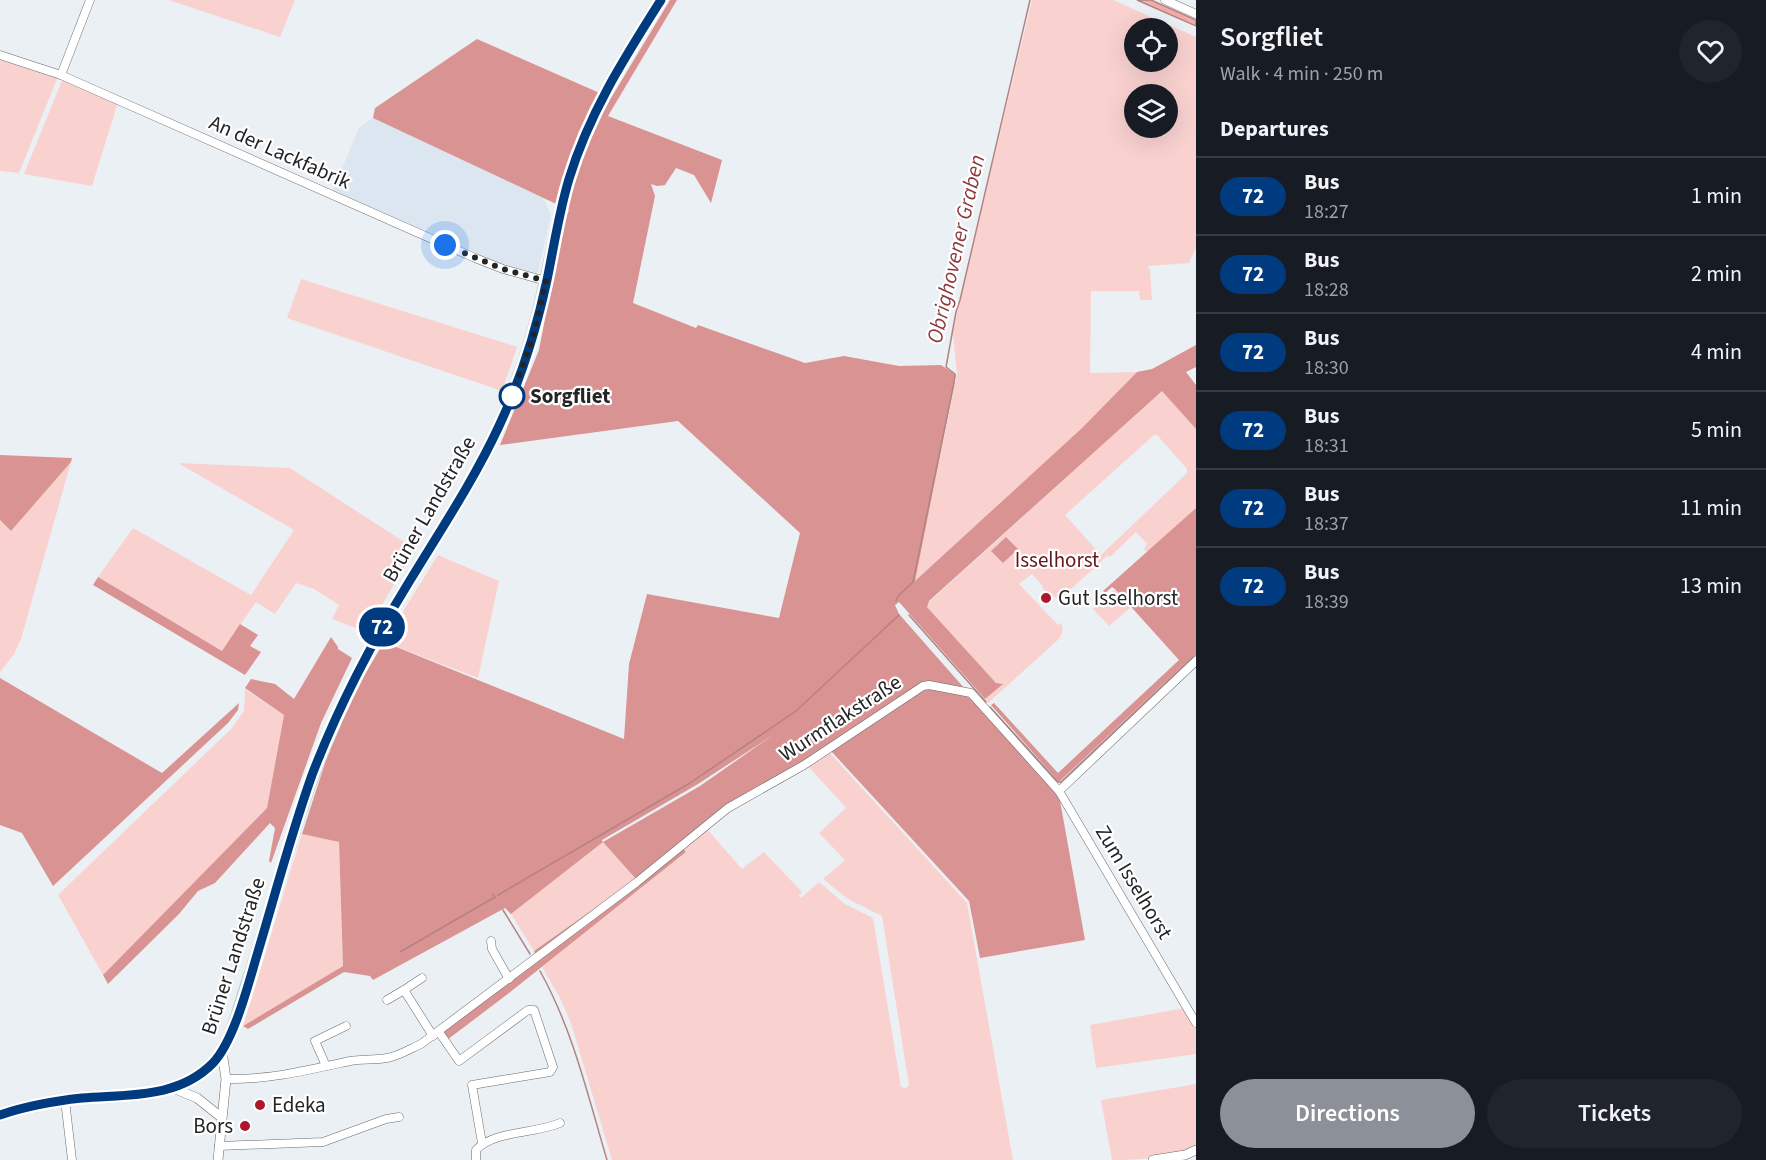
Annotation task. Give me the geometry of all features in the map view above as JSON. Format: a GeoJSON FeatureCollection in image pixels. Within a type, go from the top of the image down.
{"type":"FeatureCollection","features":[{"type":"Feature","properties":{"kind":"main road","name":"Brüner Landstraße"},"geometry":{"type":"LineString","coordinates":[[0,1115],[21,1108],[65,1100],[173,1089],[192,1080],[213,1063],[222,1050],[233,1028],[252,973],[300,810],[330,731],[367,653],[470,481],[498,429],[526,360],[568,181],[585,134],[616,71],[661,0]]}},
{"type":"Feature","properties":{"kind":"street"},"geometry":{"type":"LineString","coordinates":[[61,75],[90,0]]}},
{"type":"Feature","properties":{"kind":"street"},"geometry":{"type":"LineString","coordinates":[[1165,0],[1196,14]]}},
{"type":"Feature","properties":{"kind":"street","name":"An der Lackfabrik"},"geometry":{"type":"LineString","coordinates":[[0,56],[61,75],[475,258],[503,269],[546,281]]}},
{"type":"Feature","properties":{"kind":"street"},"geometry":{"type":"LineString","coordinates":[[1059,791],[1196,661]]}},
{"type":"Feature","properties":{"kind":"street","name":"Wurmflakstraße"},"geometry":{"type":"LineString","coordinates":[[226,1079],[241,1080],[288,1075],[359,1059],[395,1056],[436,1034],[637,882],[728,808],[804,765],[923,686],[929,685],[970,693],[1059,791]]}},
{"type":"Feature","properties":{"kind":"street","name":"Zum Isselhorst"},"geometry":{"type":"LineString","coordinates":[[1059,791],[1196,1023]]}},
{"type":"Feature","properties":{"kind":"street"},"geometry":{"type":"LineString","coordinates":[[491,941],[492,949],[510,979]]}},
{"type":"Feature","properties":{"kind":"street"},"geometry":{"type":"LineString","coordinates":[[387,1000],[422,978]]}},
{"type":"Feature","properties":{"kind":"street"},"geometry":{"type":"LineString","coordinates":[[404,990],[459,1061],[528,1010],[534,1010],[554,1067],[549,1072],[472,1085],[482,1143]]}},
{"type":"Feature","properties":{"kind":"street"},"geometry":{"type":"LineString","coordinates":[[326,1066],[315,1041],[346,1026]]}},
{"type":"Feature","properties":{"kind":"street"},"geometry":{"type":"LineString","coordinates":[[218,1160],[220,1117],[226,1079],[222,1050]]}},
{"type":"Feature","properties":{"kind":"street"},"geometry":{"type":"LineString","coordinates":[[213,1063],[226,1079]]}},
{"type":"Feature","properties":{"kind":"street"},"geometry":{"type":"LineString","coordinates":[[173,1089],[197,1098],[220,1117]]}},
{"type":"Feature","properties":{"kind":"street"},"geometry":{"type":"LineString","coordinates":[[65,1100],[72,1160]]}},
{"type":"Feature","properties":{"kind":"street"},"geometry":{"type":"LineString","coordinates":[[219,1146],[323,1142],[386,1119],[399,1117]]}},
{"type":"Feature","properties":{"kind":"street"},"geometry":{"type":"LineString","coordinates":[[476,1160],[476,1150],[482,1143],[501,1136],[545,1129],[560,1123]]}},
{"type":"Feature","properties":{"kind":"street"},"geometry":{"type":"LineString","coordinates":[[1153,1160],[1185,1155],[1196,1150]]}},
{"type":"Feature","properties":{"kind":"shaded area"},"geometry":{"type":"Polygon","coordinates":[[[670,0],[677,0],[608,116],[722,160],[711,203],[694,175],[676,168],[665,185],[651,184],[655,196],[633,303],[696,328],[698,325],[805,363],[844,356],[899,366],[941,365],[956,375],[915,581],[1082,428],[1137,372],[1152,369],[1196,345],[1196,367],[1186,372],[1196,385],[1196,429],[1162,391],[929,601],[927,607],[996,683],[1003,684],[985,699],[899,602],[895,605],[899,614],[965,689],[925,682],[797,766],[717,812],[678,844],[686,852],[447,1040],[445,1030],[538,961],[534,951],[636,879],[603,842],[511,914],[505,908],[373,980],[370,976],[344,972],[248,1029],[243,1026],[343,966],[339,842],[302,834],[326,760],[355,691],[384,642],[624,739],[629,664],[647,594],[779,618],[800,533],[678,421],[500,445],[539,350],[563,225],[569,210],[373,118],[375,108],[477,39],[611,98],[670,0]],[[773,735],[698,784],[602,840],[603,842],[700,786],[773,735]]]}},
{"type":"Feature","properties":{"kind":"shaded area"},"geometry":{"type":"Polygon","coordinates":[[[1137,0],[1151,0],[1196,20],[1196,26],[1137,0]]]}},
{"type":"Feature","properties":{"kind":"shaded area"},"geometry":{"type":"Polygon","coordinates":[[[373,118],[543,198],[551,215],[537,276],[495,263],[332,192],[359,128],[373,118]]]}},
{"type":"Feature","properties":{"kind":"shaded area"},"geometry":{"type":"Polygon","coordinates":[[[0,455],[72,458],[11,531],[0,520],[0,455]]]}},
{"type":"Feature","properties":{"kind":"shaded area"},"geometry":{"type":"Polygon","coordinates":[[[1196,508],[1196,653],[1059,782],[991,705],[994,703],[1058,773],[1179,660],[1115,589],[1112,587],[1105,593],[1103,591],[1196,508]]]}},
{"type":"Feature","properties":{"kind":"shaded area"},"geometry":{"type":"Polygon","coordinates":[[[1006,537],[1018,549],[1003,563],[991,551],[1006,537]]]}},
{"type":"Feature","properties":{"kind":"shaded area"},"geometry":{"type":"Polygon","coordinates":[[[98,577],[222,651],[240,624],[258,635],[250,646],[261,652],[245,675],[93,585],[98,577]]]}},
{"type":"Feature","properties":{"kind":"shaded area"},"geometry":{"type":"Polygon","coordinates":[[[331,637],[338,649],[352,658],[321,723],[271,863],[269,861],[275,828],[270,823],[215,883],[198,891],[179,914],[108,984],[103,975],[267,808],[284,715],[245,688],[251,679],[275,684],[294,699],[331,637]]]}},
{"type":"Feature","properties":{"kind":"shaded area"},"geometry":{"type":"Polygon","coordinates":[[[0,678],[162,773],[239,703],[238,710],[228,723],[53,886],[22,833],[0,825],[0,678]]]}},
{"type":"Feature","properties":{"kind":"shaded area"},"geometry":{"type":"Polygon","coordinates":[[[926,688],[965,695],[974,701],[1059,795],[1085,940],[980,958],[969,901],[831,751],[926,688]]]}},
{"type":"Feature","properties":{"kind":"green space"},"geometry":{"type":"Polygon","coordinates":[[[169,0],[295,0],[280,37],[169,0]]]}},
{"type":"Feature","properties":{"kind":"green space"},"geometry":{"type":"Polygon","coordinates":[[[1032,0],[1113,0],[1153,18],[1124,18],[1124,72],[1178,72],[1178,29],[1196,37],[1196,248],[1189,263],[1148,266],[1152,300],[1140,300],[1139,291],[1091,291],[1090,373],[1137,372],[1082,428],[914,582],[957,374],[953,334],[1032,0]]]}},
{"type":"Feature","properties":{"kind":"green space"},"geometry":{"type":"Polygon","coordinates":[[[0,58],[56,76],[57,79],[19,173],[0,171],[0,58]]]}},
{"type":"Feature","properties":{"kind":"green space"},"geometry":{"type":"Polygon","coordinates":[[[63,78],[118,102],[92,186],[24,174],[63,78]]]}},
{"type":"Feature","properties":{"kind":"green space"},"geometry":{"type":"Polygon","coordinates":[[[301,279],[517,347],[502,391],[287,318],[301,279]]]}},
{"type":"Feature","properties":{"kind":"green space","name":"Isselhorst"},"geometry":{"type":"Polygon","coordinates":[[[1162,390],[1196,429],[1196,508],[1148,552],[1144,550],[1147,544],[1136,532],[1059,600],[1042,588],[1043,586],[1032,574],[1019,584],[1058,625],[1061,623],[1063,629],[1060,638],[988,703],[985,699],[1002,684],[996,683],[927,607],[927,604],[1162,390]],[[1154,435],[1065,515],[1101,555],[1187,473],[1187,469],[1157,435],[1154,435]]]}},
{"type":"Feature","properties":{"kind":"green space"},"geometry":{"type":"Polygon","coordinates":[[[71,462],[21,639],[14,654],[0,672],[0,520],[11,531],[71,462]]]}},
{"type":"Feature","properties":{"kind":"green space"},"geometry":{"type":"Polygon","coordinates":[[[178,463],[290,468],[415,549],[366,632],[332,619],[339,605],[314,589],[296,583],[275,614],[256,602],[222,651],[98,577],[133,528],[251,595],[294,530],[178,463]]]}},
{"type":"Feature","properties":{"kind":"green space"},"geometry":{"type":"Polygon","coordinates":[[[438,555],[499,581],[478,678],[384,642],[438,555]]]}},
{"type":"Feature","properties":{"kind":"green space"},"geometry":{"type":"Polygon","coordinates":[[[1115,589],[1131,607],[1109,626],[1093,609],[1115,589]]]}},
{"type":"Feature","properties":{"kind":"green space"},"geometry":{"type":"Polygon","coordinates":[[[245,689],[284,715],[267,808],[103,975],[58,895],[232,728],[244,711],[245,689]]]}},
{"type":"Feature","properties":{"kind":"green space"},"geometry":{"type":"Polygon","coordinates":[[[829,752],[967,903],[1013,1160],[612,1160],[571,1023],[542,967],[686,852],[683,849],[707,829],[742,869],[764,852],[802,892],[799,895],[801,898],[819,882],[845,904],[873,918],[901,1087],[906,1088],[909,1085],[882,916],[848,899],[823,879],[845,860],[819,833],[846,808],[808,766],[829,752]]]}},
{"type":"Feature","properties":{"kind":"green space"},"geometry":{"type":"Polygon","coordinates":[[[302,834],[339,842],[343,966],[243,1026],[302,834]]]}},
{"type":"Feature","properties":{"kind":"green space"},"geometry":{"type":"Polygon","coordinates":[[[603,842],[636,879],[534,951],[511,914],[603,842]]]}},
{"type":"Feature","properties":{"kind":"green space"},"geometry":{"type":"Polygon","coordinates":[[[1185,1008],[1196,1028],[1196,1054],[1096,1068],[1090,1025],[1185,1008]]]}},
{"type":"Feature","properties":{"kind":"green space"},"geometry":{"type":"Polygon","coordinates":[[[1196,1084],[1196,1146],[1166,1156],[1112,1160],[1101,1100],[1196,1084]]]}},
{"type":"Feature","properties":{"kind":"waterway","name":"Obrighovener Graben"},"geometry":{"type":"LineString","coordinates":[[896,601],[898,596],[913,582],[954,383],[955,374],[946,367],[956,312],[1030,0]]}},
{"type":"Feature","properties":{"kind":"waterway"},"geometry":{"type":"LineString","coordinates":[[498,895],[690,783],[796,711],[899,615]]}},
{"type":"Feature","properties":{"kind":"waterway","name":"Obrighovener Graben"},"geometry":{"type":"LineString","coordinates":[[909,615],[986,702]]}},
{"type":"Feature","properties":{"kind":"waterway","name":"Obrighovener Graben"},"geometry":{"type":"LineString","coordinates":[[990,707],[1058,782],[1061,782],[1196,654]]}},
{"type":"Feature","properties":{"kind":"waterway"},"geometry":{"type":"LineString","coordinates":[[493,894],[495,898]]}},
{"type":"Feature","properties":{"kind":"waterway"},"geometry":{"type":"LineString","coordinates":[[400,952],[495,897]]}},
{"type":"Feature","properties":{"kind":"waterway"},"geometry":{"type":"LineString","coordinates":[[503,910],[530,954]]}},
{"type":"Feature","properties":{"kind":"waterway"},"geometry":{"type":"LineString","coordinates":[[540,971],[552,993],[571,1040],[607,1160]]}},
{"type":"Feature","properties":{"kind":"bus line","name":"72"},"geometry":{"type":"LineString","coordinates":[[0,1115],[48,1102],[173,1089],[192,1080],[213,1063],[222,1050],[233,1028],[252,973],[300,810],[330,731],[363,661],[470,481],[498,429],[533,337],[568,181],[580,147],[616,71],[661,0]]}},
{"type":"Feature","properties":{"kind":"place","name":"Sorgfliet"},"geometry":{"type":"Point","coordinates":[512,396]}},
{"type":"Feature","properties":{"kind":"place","name":"Gut Isselhorst"},"geometry":{"type":"Point","coordinates":[1046,598]}},
{"type":"Feature","properties":{"kind":"place","name":"Edeka"},"geometry":{"type":"Point","coordinates":[260,1105]}},
{"type":"Feature","properties":{"kind":"place","name":"Bors"},"geometry":{"type":"Point","coordinates":[245,1126]}},
{"type":"Feature","properties":{"kind":"route"},"geometry":{"type":"LineString","coordinates":[[445,245],[503,269],[546,281],[533,337],[512,396]]}}]}
